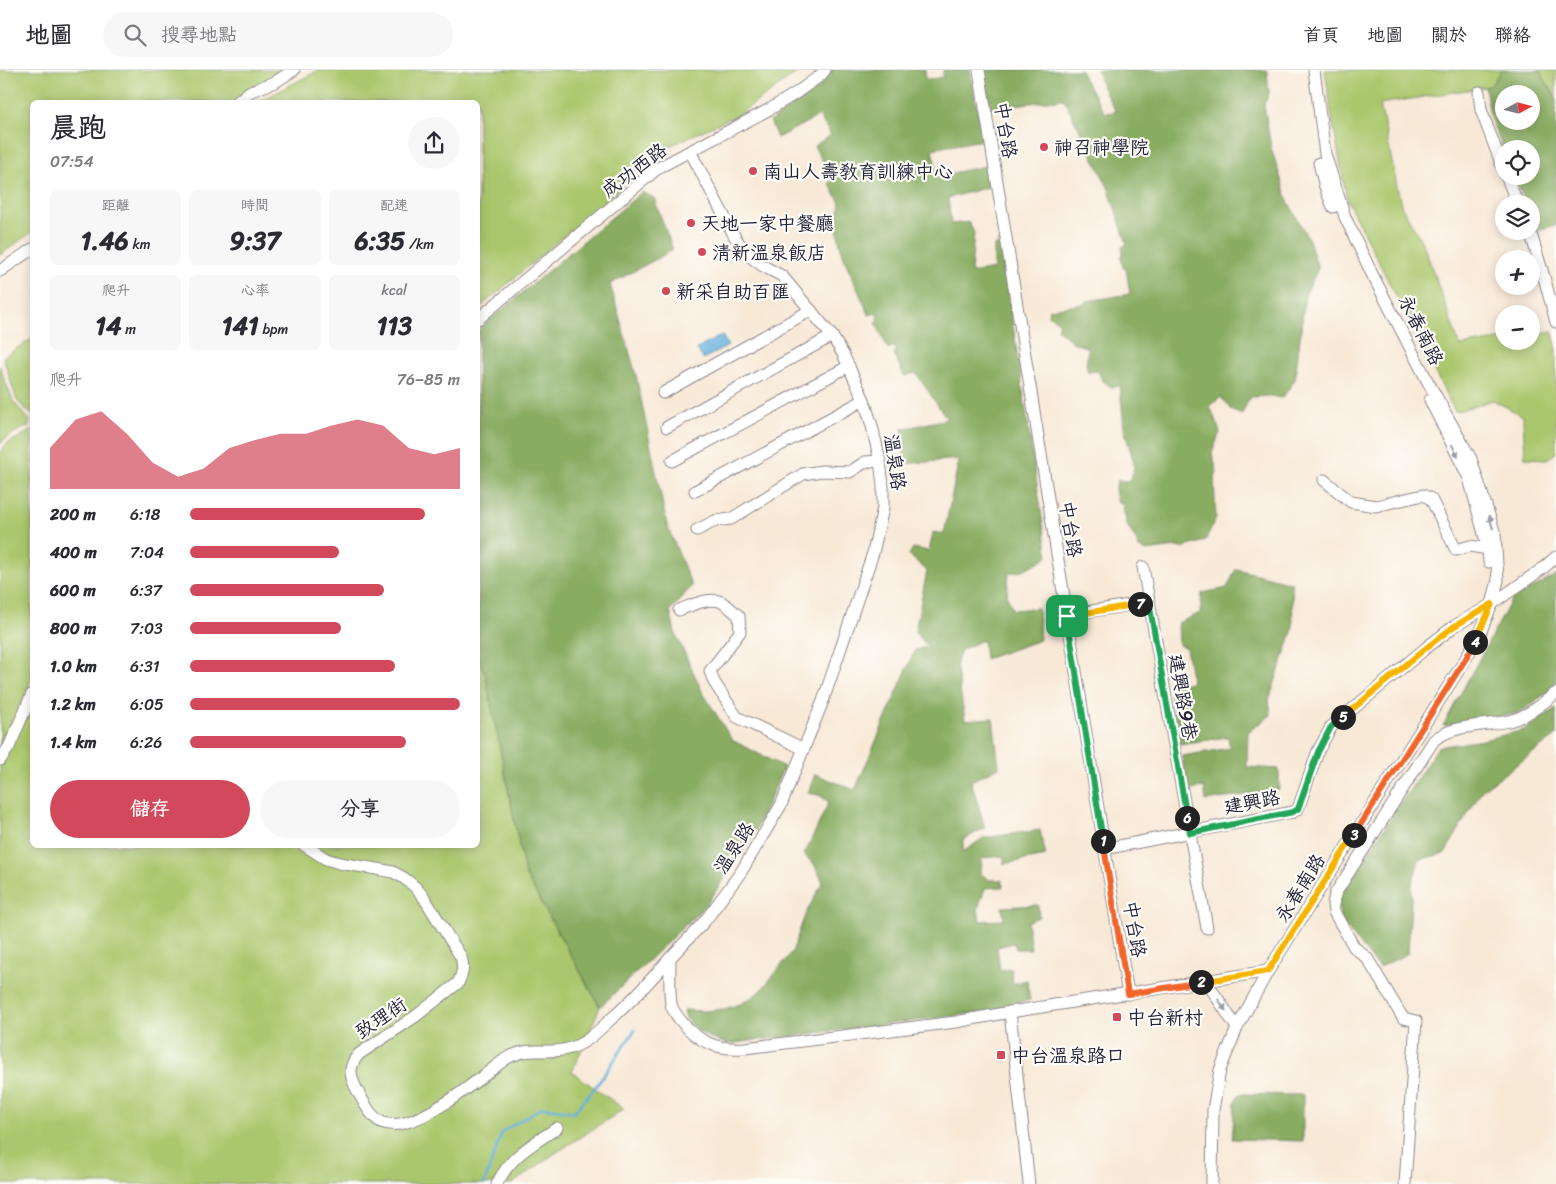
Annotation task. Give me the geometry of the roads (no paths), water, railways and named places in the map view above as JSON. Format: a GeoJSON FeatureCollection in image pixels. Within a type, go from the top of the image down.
{"type":"FeatureCollection","features":[{"type":"Feature","properties":{"kind":"street"},"geometry":{"type":"LineString","coordinates":[[240,100],[250,92],[274,82],[294,70]]}},
{"type":"Feature","properties":{"kind":"street","name":"成功西路"},"geometry":{"type":"LineString","coordinates":[[480,317],[658,168],[770,109],[822,75],[825,70]]}},
{"type":"Feature","properties":{"kind":"street","name":"中台路"},"geometry":{"type":"LineString","coordinates":[[979,70],[1128,994]]}},
{"type":"Feature","properties":{"kind":"street","name":"永春南路"},"geometry":{"type":"LineString","coordinates":[[1306,70],[1321,154],[1341,219],[1469,478],[1488,549],[1492,604]]}},
{"type":"Feature","properties":{"kind":"street","name":"永春南路"},"geometry":{"type":"LineString","coordinates":[[1314,70],[1321,154]]}},
{"type":"Feature","properties":{"kind":"street"},"geometry":{"type":"LineString","coordinates":[[1479,92],[1481,110],[1495,147]]}},
{"type":"Feature","properties":{"kind":"street","name":"溫泉路"},"geometry":{"type":"LineString","coordinates":[[670,958],[705,921],[741,872],[781,804],[823,701],[873,553],[883,508],[880,461],[872,426],[864,400],[849,366],[832,336],[782,276],[748,255],[736,239],[690,151]]}},
{"type":"Feature","properties":{"kind":"street","name":"永春南路"},"geometry":{"type":"LineString","coordinates":[[1212,1184],[1213,1110],[1220,1070],[1237,1028],[1268,971],[1465,660],[1481,631],[1492,604],[1498,580],[1495,534],[1471,459],[1341,219]]}},
{"type":"Feature","properties":{"kind":"street"},"geometry":{"type":"LineString","coordinates":[[1533,240],[1556,322]]}},
{"type":"Feature","properties":{"kind":"street"},"geometry":{"type":"LineString","coordinates":[[0,271],[30,250]]}},
{"type":"Feature","properties":{"kind":"street"},"geometry":{"type":"LineString","coordinates":[[663,394],[811,310]]}},
{"type":"Feature","properties":{"kind":"street"},"geometry":{"type":"LineString","coordinates":[[667,427],[832,336]]}},
{"type":"Feature","properties":{"kind":"street"},"geometry":{"type":"LineString","coordinates":[[672,461],[849,366]]}},
{"type":"Feature","properties":{"kind":"street"},"geometry":{"type":"LineString","coordinates":[[695,491],[864,400]]}},
{"type":"Feature","properties":{"kind":"street"},"geometry":{"type":"LineString","coordinates":[[697,530],[715,520],[731,519],[803,474],[822,471],[850,472],[865,462],[880,461]]}},
{"type":"Feature","properties":{"kind":"street"},"geometry":{"type":"LineString","coordinates":[[1324,480],[1351,502],[1376,506],[1423,495],[1431,499],[1456,550],[1470,546],[1488,549]]}},
{"type":"Feature","properties":{"kind":"street"},"geometry":{"type":"LineString","coordinates":[[1492,604],[1556,557]]}},
{"type":"Feature","properties":{"kind":"street","name":"建興路9巷"},"geometry":{"type":"LineString","coordinates":[[1143,567],[1208,928]]}},
{"type":"Feature","properties":{"kind":"street"},"geometry":{"type":"LineString","coordinates":[[679,610],[699,603],[717,601],[727,606],[738,616],[740,632],[710,671],[714,682],[737,716],[804,749]]}},
{"type":"Feature","properties":{"kind":"street"},"geometry":{"type":"LineString","coordinates":[[1067,616],[1149,602]]}},
{"type":"Feature","properties":{"kind":"street","name":"建興路"},"geometry":{"type":"LineString","coordinates":[[1104,849],[1293,812],[1298,809],[1318,752],[1331,727],[1453,627],[1492,604]]}},
{"type":"Feature","properties":{"kind":"street"},"geometry":{"type":"LineString","coordinates":[[1405,1184],[1416,1021],[1403,1018],[1366,958],[1354,946],[1334,912],[1335,894],[1434,740],[1452,730],[1511,720],[1536,708],[1556,694]]}},
{"type":"Feature","properties":{"kind":"street"},"geometry":{"type":"LineString","coordinates":[[0,760],[9,747],[30,699]]}},
{"type":"Feature","properties":{"kind":"street","name":"致理街"},"geometry":{"type":"LineString","coordinates":[[309,848],[326,859],[393,872],[404,878],[423,896],[461,957],[462,975],[458,983],[416,1016],[353,1060],[350,1068],[356,1087],[373,1115],[380,1121],[391,1125],[402,1124],[430,1112],[517,1053],[528,1050],[566,1050],[579,1045],[590,1038],[638,995],[670,958]]}},
{"type":"Feature","properties":{"kind":"street"},"geometry":{"type":"LineString","coordinates":[[670,958],[671,1006],[683,1023],[696,1036],[707,1043],[723,1048],[745,1048],[956,1022],[1268,971]]}},
{"type":"Feature","properties":{"kind":"street"},"geometry":{"type":"LineString","coordinates":[[1206,981],[1237,1028]]}},
{"type":"Feature","properties":{"kind":"street"},"geometry":{"type":"LineString","coordinates":[[1010,1012],[1029,1184]]}},
{"type":"Feature","properties":{"kind":"street"},"geometry":{"type":"LineString","coordinates":[[497,1184],[503,1171],[517,1155],[557,1128]]}},
{"type":"Feature","properties":{"kind":"water"},"geometry":{"type":"Polygon","coordinates":[[[722,335],[728,346],[703,359],[697,349],[722,335]]]}},
{"type":"Feature","properties":{"kind":"waterway"},"geometry":{"type":"LineString","coordinates":[[484,1184],[502,1132],[542,1107],[574,1112],[597,1085],[635,1030]]}},
{"type":"Feature","properties":{"kind":"place","name":"神召神學院"},"geometry":{"type":"Point","coordinates":[1044,147]}},
{"type":"Feature","properties":{"kind":"place","name":"南山人壽教育訓練中心"},"geometry":{"type":"Point","coordinates":[753,171]}},
{"type":"Feature","properties":{"kind":"place","name":"天地一家中餐廳"},"geometry":{"type":"Point","coordinates":[691,223]}},
{"type":"Feature","properties":{"kind":"place","name":"清新溫泉飯店"},"geometry":{"type":"Point","coordinates":[702,252]}},
{"type":"Feature","properties":{"kind":"place","name":"新采自助百匯"},"geometry":{"type":"Point","coordinates":[666,291]}},
{"type":"Feature","properties":{"kind":"place","name":"中台新村"},"geometry":{"type":"Point","coordinates":[1117,1017]}},
{"type":"Feature","properties":{"kind":"place","name":"中台溫泉路口"},"geometry":{"type":"Point","coordinates":[1001,1055]}}]}
